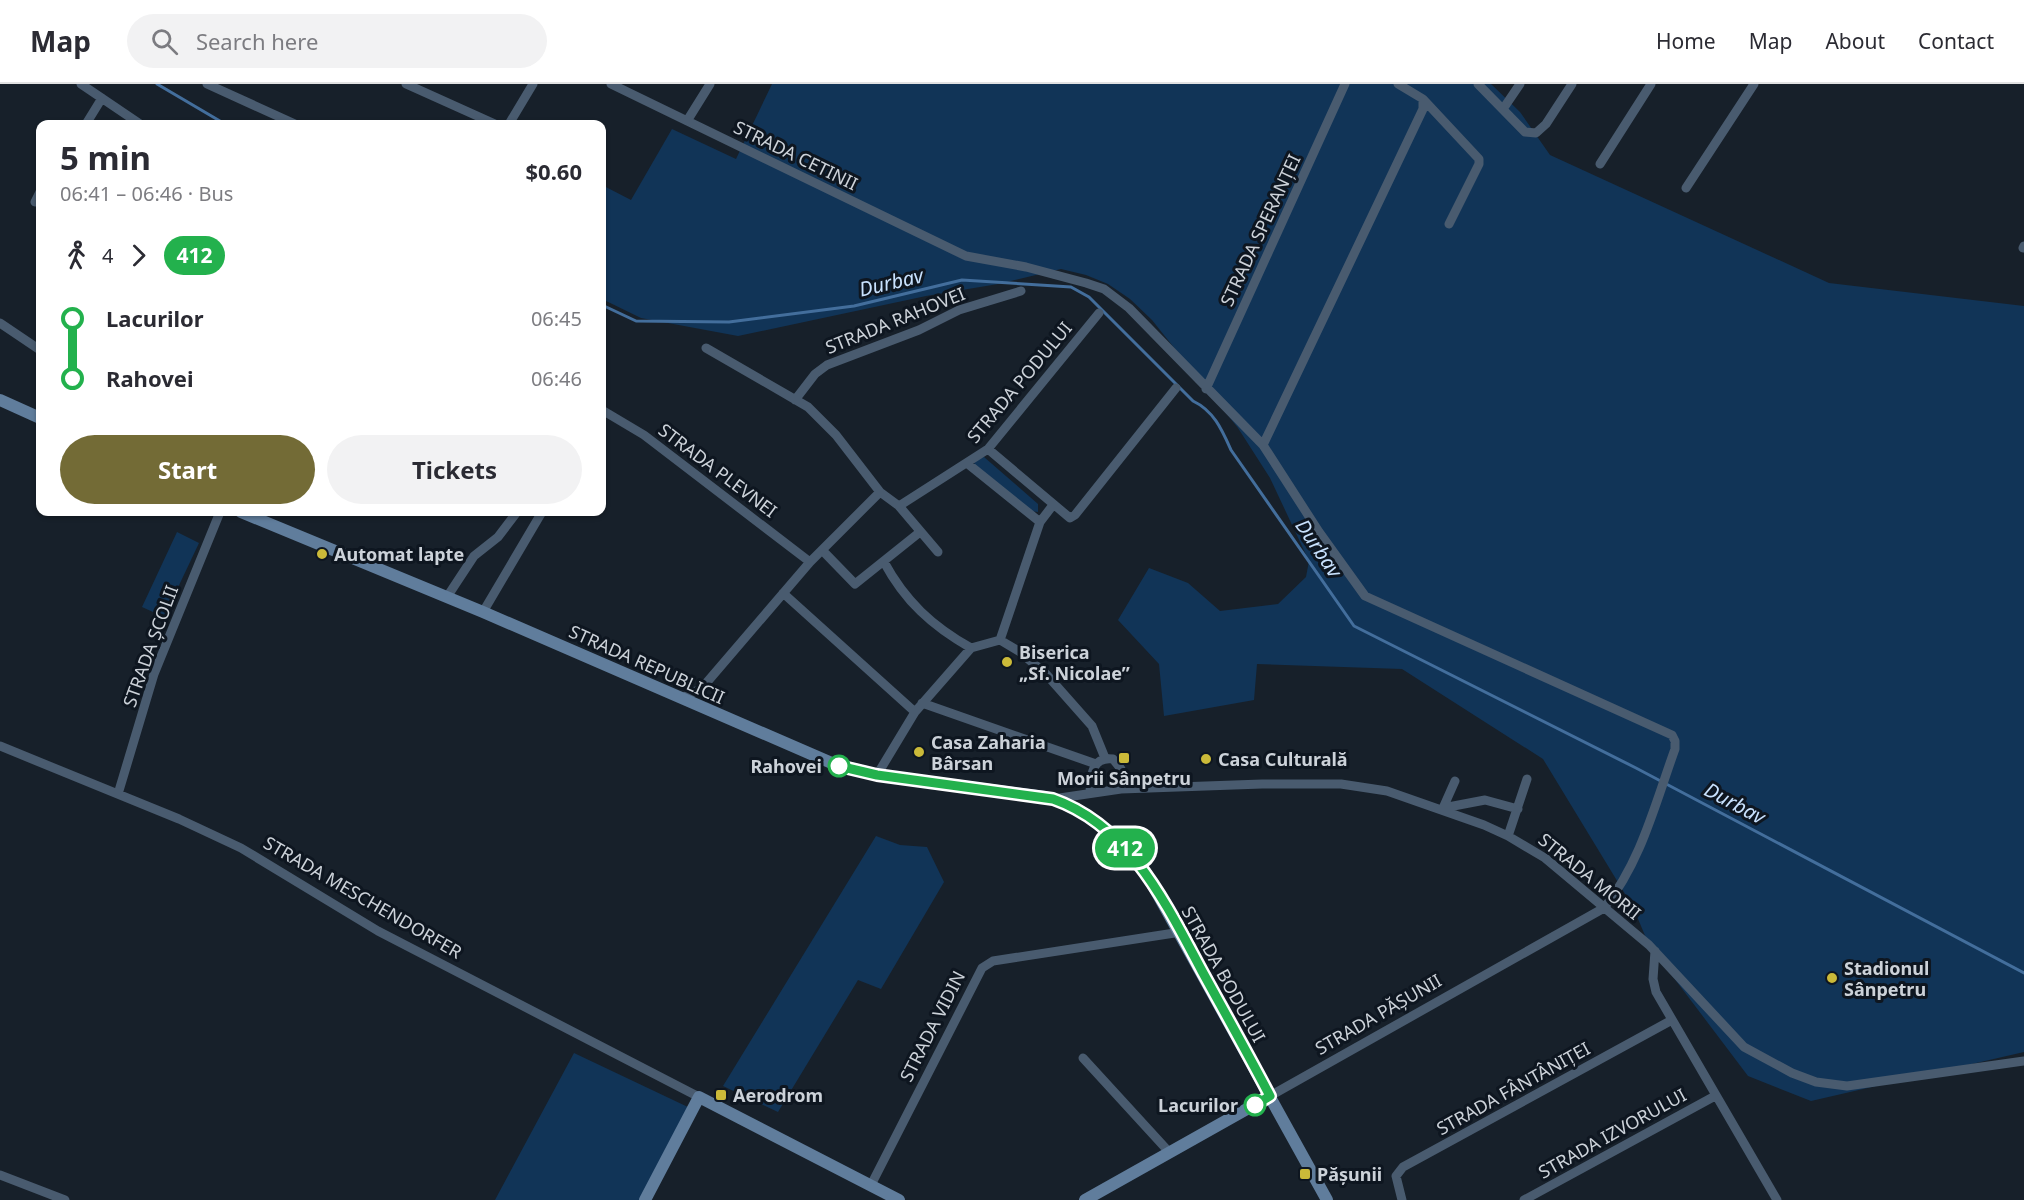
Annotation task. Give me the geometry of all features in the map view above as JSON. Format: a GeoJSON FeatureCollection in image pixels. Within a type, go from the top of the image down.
{"type":"FeatureCollection","features":[{"type":"Feature","properties":{"kind":"main road"},"geometry":{"type":"LineString","coordinates":[[0,400],[36,416]]}},
{"type":"Feature","properties":{"kind":"main road","name":"STRADA REPUBLICII"},"geometry":{"type":"LineString","coordinates":[[251,516],[483,612],[814,757],[877,775],[1053,799]]}},
{"type":"Feature","properties":{"kind":"main road","name":"STRADA BODULUI"},"geometry":{"type":"LineString","coordinates":[[1053,799],[1072,805],[1100,826],[1131,854],[1146,873],[1181,932],[1323,1198]]}},
{"type":"Feature","properties":{"kind":"main road","name":"STRADA PĂȘUNII"},"geometry":{"type":"LineString","coordinates":[[1085,1200],[1270,1096]]}},
{"type":"Feature","properties":{"kind":"main road"},"geometry":{"type":"LineString","coordinates":[[645,1200],[699,1097]]}},
{"type":"Feature","properties":{"kind":"main road","name":"STRADA MESCHENDORFER"},"geometry":{"type":"LineString","coordinates":[[699,1097],[899,1200]]}},
{"type":"Feature","properties":{"kind":"street"},"geometry":{"type":"LineString","coordinates":[[81,84],[134,120]]}},
{"type":"Feature","properties":{"kind":"street"},"geometry":{"type":"LineString","coordinates":[[207,84],[286,120]]}},
{"type":"Feature","properties":{"kind":"street"},"geometry":{"type":"LineString","coordinates":[[406,84],[486,120]]}},
{"type":"Feature","properties":{"kind":"street"},"geometry":{"type":"LineString","coordinates":[[511,120],[533,84]]}},
{"type":"Feature","properties":{"kind":"street","name":"STRADA CETINII"},"geometry":{"type":"LineString","coordinates":[[612,84],[966,256],[1026,267],[1104,289],[1129,308],[1263,445],[1365,596],[1664,730],[1675,741],[1668,770],[1645,836],[1627,877],[1604,908]]}},
{"type":"Feature","properties":{"kind":"street"},"geometry":{"type":"LineString","coordinates":[[687,121],[710,84]]}},
{"type":"Feature","properties":{"kind":"street","name":"STRADA SPERANȚEI"},"geometry":{"type":"LineString","coordinates":[[1206,389],[1345,84]]}},
{"type":"Feature","properties":{"kind":"street"},"geometry":{"type":"LineString","coordinates":[[1398,84],[1423,99],[1479,159],[1479,164],[1449,224]]}},
{"type":"Feature","properties":{"kind":"street"},"geometry":{"type":"LineString","coordinates":[[1478,84],[1525,132],[1536,133],[1546,124],[1572,84]]}},
{"type":"Feature","properties":{"kind":"street"},"geometry":{"type":"LineString","coordinates":[[1503,109],[1520,84]]}},
{"type":"Feature","properties":{"kind":"street"},"geometry":{"type":"LineString","coordinates":[[1600,164],[1651,84]]}},
{"type":"Feature","properties":{"kind":"street"},"geometry":{"type":"LineString","coordinates":[[1686,188],[1754,84]]}},
{"type":"Feature","properties":{"kind":"street"},"geometry":{"type":"LineString","coordinates":[[88,120],[102,98]]}},
{"type":"Feature","properties":{"kind":"street"},"geometry":{"type":"LineString","coordinates":[[1263,445],[1423,109],[1423,99]]}},
{"type":"Feature","properties":{"kind":"street","name":"STRADA RAHOVEI"},"geometry":{"type":"LineString","coordinates":[[795,400],[815,374],[827,365],[919,330],[959,310],[1021,291]]}},
{"type":"Feature","properties":{"kind":"street","name":"STRADA PODULUI"},"geometry":{"type":"LineString","coordinates":[[899,506],[968,464],[988,449],[1098,313]]}},
{"type":"Feature","properties":{"kind":"street"},"geometry":{"type":"LineString","coordinates":[[0,324],[36,347]]}},
{"type":"Feature","properties":{"kind":"street"},"geometry":{"type":"LineString","coordinates":[[706,348],[808,407],[836,435],[880,492],[899,506],[938,552]]}},
{"type":"Feature","properties":{"kind":"street"},"geometry":{"type":"LineString","coordinates":[[988,449],[1068,518],[1075,515],[1176,388]]}},
{"type":"Feature","properties":{"kind":"street","name":"STRADA PLEVNEI"},"geometry":{"type":"LineString","coordinates":[[606,412],[644,435],[810,562]]}},
{"type":"Feature","properties":{"kind":"street"},"geometry":{"type":"LineString","coordinates":[[968,464],[1040,522]]}},
{"type":"Feature","properties":{"kind":"street"},"geometry":{"type":"LineString","coordinates":[[682,698],[702,688],[810,562],[880,492]]}},
{"type":"Feature","properties":{"kind":"street"},"geometry":{"type":"LineString","coordinates":[[1000,640],[1040,522],[1053,505]]}},
{"type":"Feature","properties":{"kind":"street","name":"STRADA ȘCOLII"},"geometry":{"type":"LineString","coordinates":[[118,794],[154,674],[218,516]]}},
{"type":"Feature","properties":{"kind":"street"},"geometry":{"type":"LineString","coordinates":[[447,597],[474,556],[498,537],[514,516]]}},
{"type":"Feature","properties":{"kind":"street"},"geometry":{"type":"LineString","coordinates":[[483,612],[540,516]]}},
{"type":"Feature","properties":{"kind":"street"},"geometry":{"type":"LineString","coordinates":[[822,550],[855,584],[920,532]]}},
{"type":"Feature","properties":{"kind":"street"},"geometry":{"type":"LineString","coordinates":[[884,562],[901,593],[915,607],[939,628],[971,648]]}},
{"type":"Feature","properties":{"kind":"street"},"geometry":{"type":"LineString","coordinates":[[783,592],[915,712]]}},
{"type":"Feature","properties":{"kind":"street"},"geometry":{"type":"LineString","coordinates":[[877,775],[915,712],[971,648],[1000,640],[1020,652],[1046,674],[1092,726],[1105,758]]}},
{"type":"Feature","properties":{"kind":"street"},"geometry":{"type":"LineString","coordinates":[[702,688],[703,708]]}},
{"type":"Feature","properties":{"kind":"street"},"geometry":{"type":"LineString","coordinates":[[922,703],[1096,764]]}},
{"type":"Feature","properties":{"kind":"street","name":"STRADA MESCHENDORFER"},"geometry":{"type":"LineString","coordinates":[[0,746],[241,848],[378,931],[699,1097]]}},
{"type":"Feature","properties":{"kind":"street"},"geometry":{"type":"LineString","coordinates":[[1072,805],[1085,793],[1096,764],[1105,758],[1113,759],[1121,769],[1121,789]]}},
{"type":"Feature","properties":{"kind":"street"},"geometry":{"type":"LineString","coordinates":[[1508,836],[1527,779]]}},
{"type":"Feature","properties":{"kind":"street"},"geometry":{"type":"LineString","coordinates":[[1443,808],[1455,781]]}},
{"type":"Feature","properties":{"kind":"street","name":"STRADA MORII"},"geometry":{"type":"LineString","coordinates":[[1053,799],[1121,789],[1352,784],[1387,790],[1443,808],[1508,836],[1545,858],[1655,951],[1744,1047],[1792,1073],[1816,1082],[1847,1086],[2024,1061]]}},
{"type":"Feature","properties":{"kind":"street"},"geometry":{"type":"LineString","coordinates":[[1443,808],[1485,800],[1518,809]]}},
{"type":"Feature","properties":{"kind":"street","name":"STRADA PĂȘUNII"},"geometry":{"type":"LineString","coordinates":[[1270,1096],[1604,908]]}},
{"type":"Feature","properties":{"kind":"street","name":"STRADA VIDIN"},"geometry":{"type":"LineString","coordinates":[[871,1185],[982,968],[993,961],[1181,932]]}},
{"type":"Feature","properties":{"kind":"street"},"geometry":{"type":"LineString","coordinates":[[1655,951],[1653,979],[1656,992],[1777,1200]]}},
{"type":"Feature","properties":{"kind":"street","name":"STRADA FÂNTÂNIȚEI"},"geometry":{"type":"LineString","coordinates":[[1402,1200],[1396,1176],[1403,1167],[1671,1020]]}},
{"type":"Feature","properties":{"kind":"street"},"geometry":{"type":"LineString","coordinates":[[1083,1058],[1170,1153]]}},
{"type":"Feature","properties":{"kind":"street","name":"STRADA IZVORULUI"},"geometry":{"type":"LineString","coordinates":[[1524,1200],[1715,1096]]}},
{"type":"Feature","properties":{"kind":"street"},"geometry":{"type":"LineString","coordinates":[[0,1175],[66,1200]]}},
{"type":"Feature","properties":{"kind":"shaded area"},"geometry":{"type":"Polygon","coordinates":[[[772,84],[1491,84],[1520,112],[1550,155],[1829,283],[2024,306],[2024,1052],[1811,1101],[1748,1076],[1649,945],[1633,907],[1543,759],[1402,669],[1257,664],[1254,700],[1164,716],[1159,664],[1118,620],[1149,568],[1188,583],[1220,611],[1278,604],[1306,577],[1309,561],[1270,478],[1238,428],[1152,320],[1130,299],[1108,284],[1086,275],[1061,269],[998,284],[926,296],[738,336],[641,318],[606,301],[606,187],[631,200],[672,129],[736,159],[772,84]]]}},
{"type":"Feature","properties":{"kind":"shaded area"},"geometry":{"type":"Polygon","coordinates":[[[984,457],[1038,504],[1038,512],[1031,511],[974,464],[977,459],[984,457]]]}},
{"type":"Feature","properties":{"kind":"shaded area"},"geometry":{"type":"Polygon","coordinates":[[[177,532],[199,543],[164,617],[142,607],[177,532]]]}},
{"type":"Feature","properties":{"kind":"shaded area"},"geometry":{"type":"Polygon","coordinates":[[[876,836],[900,845],[927,847],[944,882],[881,989],[858,980],[778,1112],[723,1086],[876,836]]]}},
{"type":"Feature","properties":{"kind":"shaded area"},"geometry":{"type":"Polygon","coordinates":[[[574,1053],[690,1108],[641,1200],[495,1200],[574,1053]]]}},
{"type":"Feature","properties":{"kind":"waterway","name":"Durbav"},"geometry":{"type":"LineString","coordinates":[[157,84],[218,120]]}},
{"type":"Feature","properties":{"kind":"waterway","name":"Durbav"},"geometry":{"type":"LineString","coordinates":[[606,307],[636,321],[729,322],[854,306],[962,280],[1071,287],[1089,297],[1193,401],[1207,410],[1221,428],[1231,450],[1354,626],[1636,768],[2024,973]]}},
{"type":"Feature","properties":{"kind":"bus line","name":"412"},"geometry":{"type":"LineString","coordinates":[[839,766],[877,775],[1045,797],[1072,805],[1100,826],[1131,854],[1170,911],[1270,1096],[1255,1105]]}},
{"type":"Feature","properties":{"kind":"place","name":"Automat lapte"},"geometry":{"type":"Point","coordinates":[322,554]}},
{"type":"Feature","properties":{"kind":"place","name":"Biserica „Sf. Nicolae”"},"geometry":{"type":"Point","coordinates":[1007,662]}},
{"type":"Feature","properties":{"kind":"place","name":"Casa Zaharia Bârsan"},"geometry":{"type":"Point","coordinates":[919,752]}},
{"type":"Feature","properties":{"kind":"place","name":"Morii Sânpetru"},"geometry":{"type":"Point","coordinates":[1124,758]}},
{"type":"Feature","properties":{"kind":"place","name":"Casa Culturală"},"geometry":{"type":"Point","coordinates":[1206,759]}},
{"type":"Feature","properties":{"kind":"place","name":"Rahovei"},"geometry":{"type":"Point","coordinates":[839,766]}},
{"type":"Feature","properties":{"kind":"place","name":"Stadionul Sânpetru"},"geometry":{"type":"Point","coordinates":[1832,978]}},
{"type":"Feature","properties":{"kind":"place","name":"Aerodrom"},"geometry":{"type":"Point","coordinates":[721,1095]}},
{"type":"Feature","properties":{"kind":"place","name":"Lacurilor"},"geometry":{"type":"Point","coordinates":[1255,1105]}},
{"type":"Feature","properties":{"kind":"place","name":"Pășunii"},"geometry":{"type":"Point","coordinates":[1305,1174]}}]}
